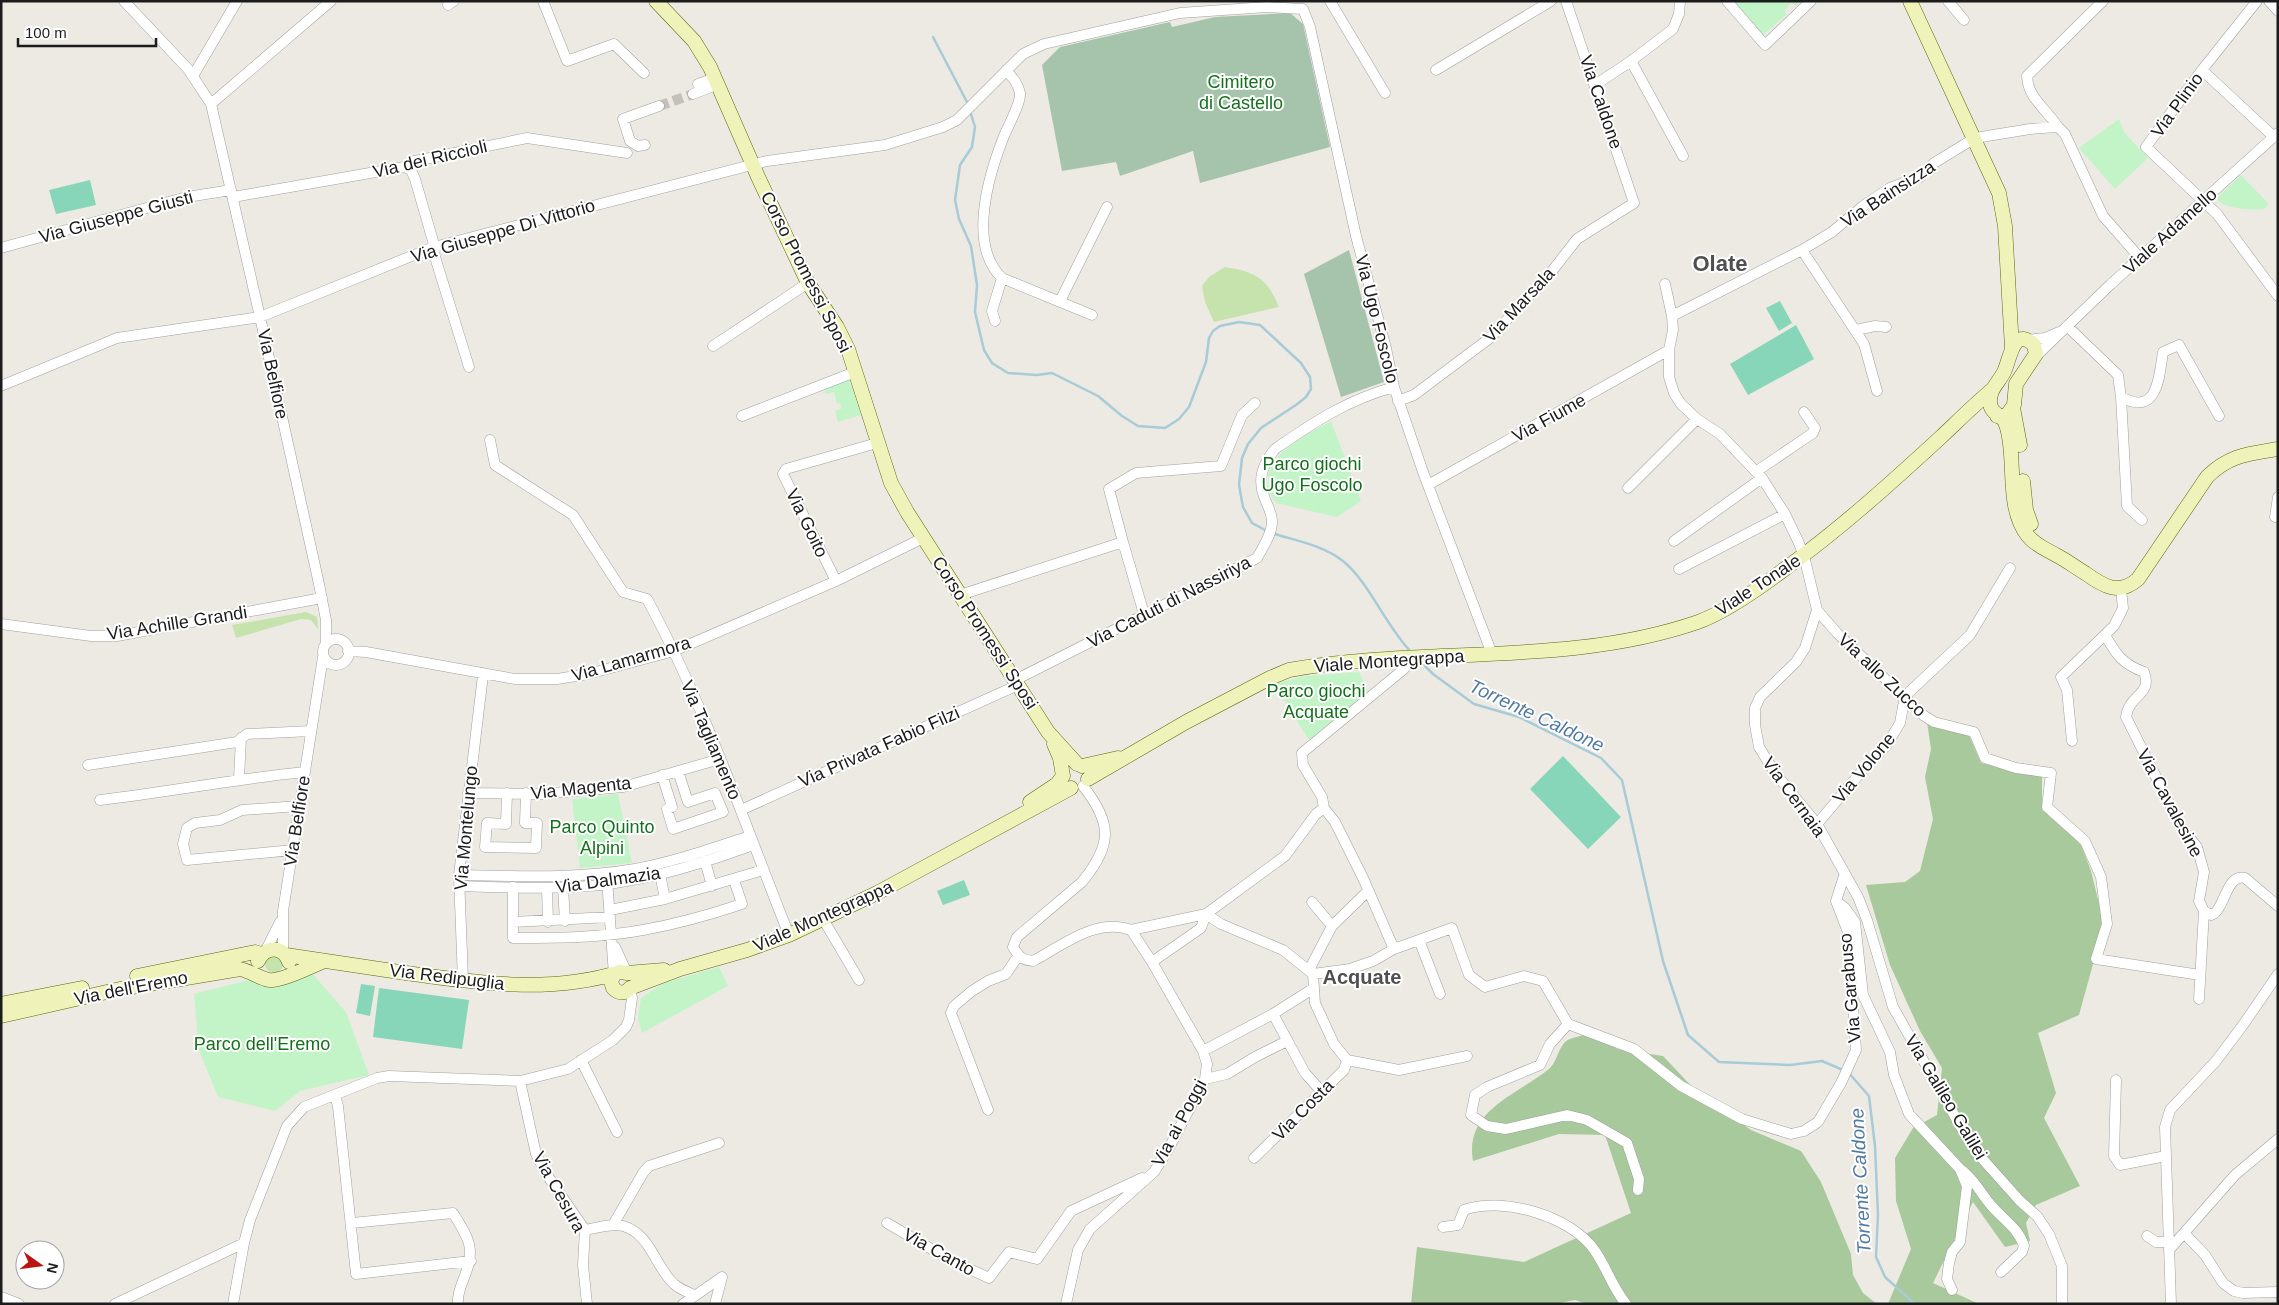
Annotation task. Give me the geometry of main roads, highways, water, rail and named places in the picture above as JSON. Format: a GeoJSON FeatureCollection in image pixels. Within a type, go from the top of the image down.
{"type":"FeatureCollection","features":[{"type":"Feature","properties":{"kind":"main road","name":"Corso Promessi Sposi"},"geometry":{"type":"LineString","coordinates":[[656,1],[699,48],[717,81],[753,165],[808,283],[837,327],[855,372],[891,483],[923,538],[1048,732],[1060,758],[1063,776]]}},
{"type":"Feature","properties":{"kind":"main road"},"geometry":{"type":"LineString","coordinates":[[1910,1],[1969,142],[2002,202],[2012,348]]}},
{"type":"Feature","properties":{"kind":"main road"},"geometry":{"type":"LineString","coordinates":[[2009,304],[2017,330],[2036,349],[2033,360],[2016,384],[2013,408],[2029,520],[2042,540],[2056,555]]}},
{"type":"Feature","properties":{"kind":"main road"},"geometry":{"type":"LineString","coordinates":[[2026,340],[2017,341],[2012,348],[2005,370],[1993,389],[1990,401],[1995,413],[2006,424],[2010,438],[2015,503],[2019,521],[2033,542],[2108,588],[2121,589],[2132,585],[2138,579],[2207,477],[2219,465],[2241,455],[2278,450]]}},
{"type":"Feature","properties":{"kind":"main road","name":"Viale Tonale"},"geometry":{"type":"LineString","coordinates":[[1492,654],[1594,644],[1655,634],[1700,621],[1756,591],[1804,556],[1993,389]]}},
{"type":"Feature","properties":{"kind":"main road","name":"Viale Tonale"},"geometry":{"type":"LineString","coordinates":[[1952,427],[1970,416],[1995,413],[2007,415],[2013,408]]}},
{"type":"Feature","properties":{"kind":"main road","name":"Viale Montegrappa"},"geometry":{"type":"LineString","coordinates":[[620,983],[680,969],[747,950],[789,935],[877,894],[1081,785],[1128,755],[1270,678],[1289,670],[1444,656],[1492,654]]}},
{"type":"Feature","properties":{"kind":"main road","name":"Corso Promessi Sposi"},"geometry":{"type":"LineString","coordinates":[[1048,732],[1079,765],[1086,769],[1081,785]]}},
{"type":"Feature","properties":{"kind":"main road","name":"Viale Montegrappa"},"geometry":{"type":"LineString","coordinates":[[960,848],[979,833],[1025,806],[1056,784],[1063,776],[1067,767],[1128,755]]}},
{"type":"Feature","properties":{"kind":"main road"},"geometry":{"type":"LineString","coordinates":[[1063,776],[1064,781],[1081,785]]}},
{"type":"Feature","properties":{"kind":"main road","name":"Via dell'Eremo"},"geometry":{"type":"LineString","coordinates":[[1,1004],[255,952],[276,949],[284,953]]}},
{"type":"Feature","properties":{"kind":"main road"},"geometry":{"type":"LineString","coordinates":[[262,976],[257,962],[264,952]]}},
{"type":"Feature","properties":{"kind":"main road"},"geometry":{"type":"LineString","coordinates":[[284,953],[289,968],[284,976]]}},
{"type":"Feature","properties":{"kind":"main road","name":"Via Redipuglia"},"geometry":{"type":"LineString","coordinates":[[284,953],[325,961],[463,981],[520,985],[620,983]]}},
{"type":"Feature","properties":{"kind":"main road","name":"Via Redipuglia"},"geometry":{"type":"LineString","coordinates":[[284,976],[325,961]]}},
{"type":"Feature","properties":{"kind":"main road","name":"Via dell'Eremo"},"geometry":{"type":"LineString","coordinates":[[1,1016],[120,988],[240,969],[262,976],[268,980],[278,980],[284,976]]}},
{"type":"Feature","properties":{"kind":"waterway","name":"Torrente Caldone"},"geometry":{"type":"LineString","coordinates":[[933,37],[968,104]]}},
{"type":"Feature","properties":{"kind":"waterway","name":"Torrente Caldone"},"geometry":{"type":"LineString","coordinates":[[970,111],[975,127],[972,147],[960,165],[955,200],[959,219],[971,246],[977,285],[975,312],[984,350],[992,363],[1008,373],[1037,375],[1052,373],[1098,396],[1122,416],[1138,426],[1165,428],[1179,419],[1189,407],[1206,362],[1209,338],[1213,331],[1220,326],[1239,322],[1260,325],[1301,363],[1310,377],[1311,389],[1306,397],[1296,405],[1261,428],[1248,444],[1242,458],[1239,485],[1243,507],[1252,523],[1267,531]]}},
{"type":"Feature","properties":{"kind":"waterway","name":"Torrente Caldone"},"geometry":{"type":"LineString","coordinates":[[1272,533],[1318,547],[1343,561],[1362,581],[1394,631],[1412,653]]}},
{"type":"Feature","properties":{"kind":"waterway","name":"Torrente Caldone"},"geometry":{"type":"LineString","coordinates":[[1421,662],[1433,674],[1474,704],[1519,717],[1601,758],[1622,780],[1663,961],[1688,1035],[1719,1062],[1790,1065],[1822,1061],[1843,1070]]}},
{"type":"Feature","properties":{"kind":"waterway","name":"Torrente Caldone"},"geometry":{"type":"LineString","coordinates":[[1848,1072],[1869,1096],[1875,1146],[1878,1215],[1876,1257],[1885,1277],[1915,1304]]}},
{"type":"Feature","properties":{"kind":"tunnel"},"geometry":{"type":"LineString","coordinates":[[659,106],[693,94]]}},
{"type":"Feature","properties":{"kind":"district","name":"Olate"},"geometry":{"type":"Point","coordinates":[1720,263]}},
{"type":"Feature","properties":{"kind":"district","name":"Acquate"},"geometry":{"type":"Point","coordinates":[1362,977]}},
{"type":"Feature","properties":{"kind":"park label","name":"Cimitero di Castello"},"geometry":{"type":"Point","coordinates":[1241,92]}},
{"type":"Feature","properties":{"kind":"park label","name":"Parco giochi Ugo Foscolo"},"geometry":{"type":"Point","coordinates":[1312,474]}},
{"type":"Feature","properties":{"kind":"park label","name":"Parco giochi Acquate"},"geometry":{"type":"Point","coordinates":[1316,701]}},
{"type":"Feature","properties":{"kind":"park label","name":"Parco Quinto Alpini"},"geometry":{"type":"Point","coordinates":[602,838]}},
{"type":"Feature","properties":{"kind":"park label","name":"Parco dell'Eremo"},"geometry":{"type":"Point","coordinates":[262,1044]}}]}
